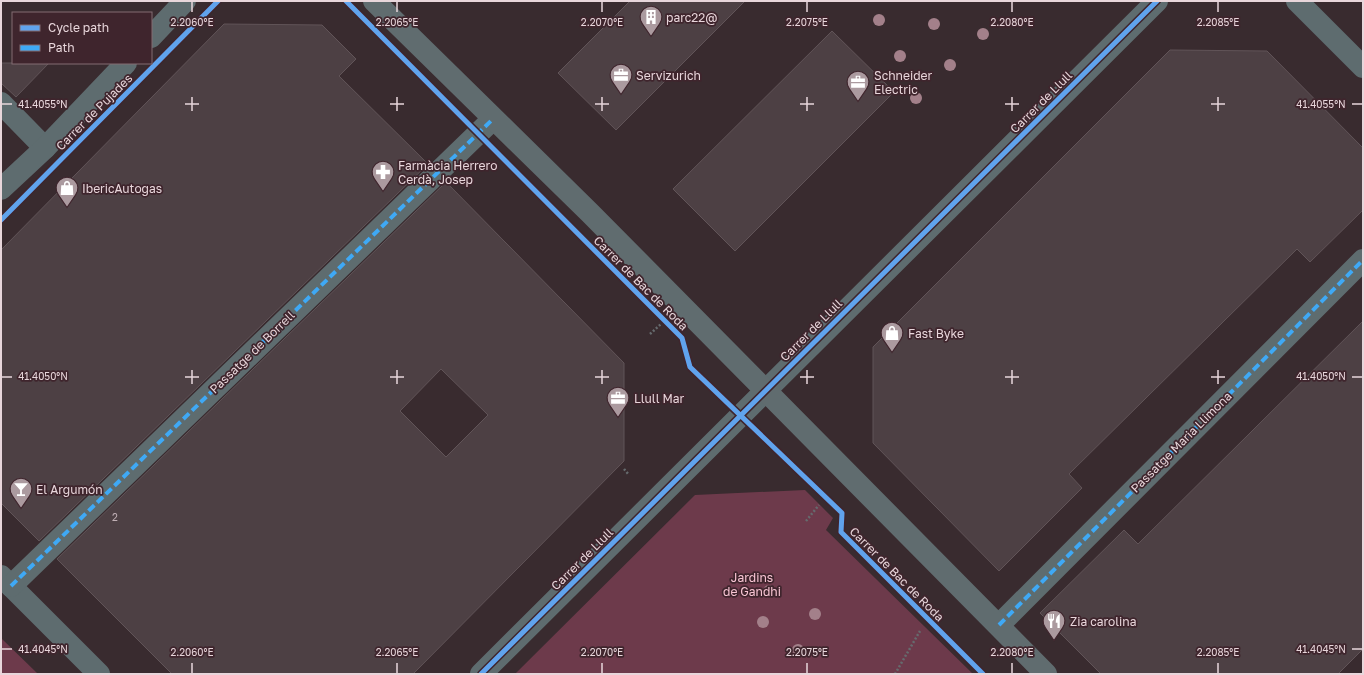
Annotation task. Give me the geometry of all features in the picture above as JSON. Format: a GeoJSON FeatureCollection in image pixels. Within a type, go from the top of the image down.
{"type":"FeatureCollection","features":[{"type":"Feature","properties":{"kind":"main road","name":"Carrer de Bac de Roda"},"geometry":{"type":"LineString","coordinates":[[374,1],[590,213],[1046,674]]}},
{"type":"Feature","properties":{"kind":"street"},"geometry":{"type":"LineString","coordinates":[[152,36],[185,1]]}},
{"type":"Feature","properties":{"kind":"street","name":"Carrer de Llull"},"geometry":{"type":"LineString","coordinates":[[481,674],[1157,1]]}},
{"type":"Feature","properties":{"kind":"street"},"geometry":{"type":"LineString","coordinates":[[1297,1],[1363,67]]}},
{"type":"Feature","properties":{"kind":"street","name":"Carrer de Pujades"},"geometry":{"type":"LineString","coordinates":[[1,189],[45,148],[125,64]]}},
{"type":"Feature","properties":{"kind":"street"},"geometry":{"type":"LineString","coordinates":[[1,103],[45,148]]}},
{"type":"Feature","properties":{"kind":"street","name":"Passatge de Borrell"},"geometry":{"type":"LineString","coordinates":[[6,581],[493,119]]}},
{"type":"Feature","properties":{"kind":"street","name":"Passatge Maria Llimona"},"geometry":{"type":"LineString","coordinates":[[999,625],[1363,260]]}},
{"type":"Feature","properties":{"kind":"street"},"geometry":{"type":"LineString","coordinates":[[6,581],[99,674]]}},
{"type":"Feature","properties":{"kind":"path"},"geometry":{"type":"LineString","coordinates":[[624,469],[629,475]]}},
{"type":"Feature","properties":{"kind":"path"},"geometry":{"type":"LineString","coordinates":[[806,521],[819,505]]}},
{"type":"Feature","properties":{"kind":"path"},"geometry":{"type":"LineString","coordinates":[[895,674],[920,631]]}},
{"type":"Feature","properties":{"kind":"green space","name":"Jardins de Gandhi"},"geometry":{"type":"Polygon","coordinates":[[[805,490],[833,518],[826,530],[973,674],[515,674],[695,495],[805,490]]]}},
{"type":"Feature","properties":{"kind":"green space"},"geometry":{"type":"Polygon","coordinates":[[[1,638],[38,674],[1,674],[1,638]]]}},
{"type":"Feature","properties":{"kind":"building","name":"parc22@"},"geometry":{"type":"Polygon","coordinates":[[[630,1],[745,1],[616,130],[558,73],[630,1]]]}},
{"type":"Feature","properties":{"kind":"building"},"geometry":{"type":"Polygon","coordinates":[[[224,24],[322,25],[356,59],[339,76],[428,164],[39,541],[1,503],[1,250],[224,24]]]}},
{"type":"Feature","properties":{"kind":"building"},"geometry":{"type":"Polygon","coordinates":[[[832,31],[894,92],[735,251],[673,189],[832,31]]]}},
{"type":"Feature","properties":{"kind":"building"},"geometry":{"type":"Polygon","coordinates":[[[1170,50],[1267,51],[1363,148],[1363,210],[1310,262],[1297,249],[1069,474],[1082,488],[999,571],[873,443],[873,347],[1170,50]]]}},
{"type":"Feature","properties":{"kind":"building"},"geometry":{"type":"Polygon","coordinates":[[[1,63],[48,64],[16,97],[1,83],[1,63]]]}},
{"type":"Feature","properties":{"kind":"building"},"geometry":{"type":"Polygon","coordinates":[[[446,182],[624,363],[624,461],[413,674],[172,674],[57,559],[446,182]],[[441,369],[400,411],[446,457],[488,415],[441,369]]]}},
{"type":"Feature","properties":{"kind":"building"},"geometry":{"type":"Polygon","coordinates":[[[1363,321],[1363,649],[1338,674],[1101,674],[1040,613],[1124,530],[1138,544],[1363,321]]]}},
{"type":"Feature","properties":{"kind":"marked path"},"geometry":{"type":"LineString","coordinates":[[11,586],[493,119]]}},
{"type":"Feature","properties":{"kind":"marked path"},"geometry":{"type":"LineString","coordinates":[[999,625],[1363,260]]}},
{"type":"Feature","properties":{"kind":"cycle path"},"geometry":{"type":"LineString","coordinates":[[1,220],[218,1]]}},
{"type":"Feature","properties":{"kind":"cycle path"},"geometry":{"type":"LineString","coordinates":[[346,1],[682,338],[690,367],[842,513],[841,532],[983,674]]}},
{"type":"Feature","properties":{"kind":"cycle path"},"geometry":{"type":"LineString","coordinates":[[481,674],[1157,1]]}},
{"type":"Feature","properties":{"kind":"place","name":"parc22@"},"geometry":{"type":"Point","coordinates":[651,36]}},
{"type":"Feature","properties":{"kind":"place","name":"Servizurich"},"geometry":{"type":"Point","coordinates":[621,94]}},
{"type":"Feature","properties":{"kind":"place","name":"Schneider Electric"},"geometry":{"type":"Point","coordinates":[858,102]}},
{"type":"Feature","properties":{"kind":"place","name":"Farmàcia Herrero Cerdà, Josep"},"geometry":{"type":"Point","coordinates":[383,192]}},
{"type":"Feature","properties":{"kind":"place","name":"IbericAutogas"},"geometry":{"type":"Point","coordinates":[67,208]}},
{"type":"Feature","properties":{"kind":"place","name":"Fast Byke"},"geometry":{"type":"Point","coordinates":[892,352]}},
{"type":"Feature","properties":{"kind":"place","name":"Llull Mar"},"geometry":{"type":"Point","coordinates":[618,418]}},
{"type":"Feature","properties":{"kind":"place","name":"El Argumón"},"geometry":{"type":"Point","coordinates":[21,508]}},
{"type":"Feature","properties":{"kind":"place","name":"Zia carolina"},"geometry":{"type":"Point","coordinates":[1054,640]}}]}
